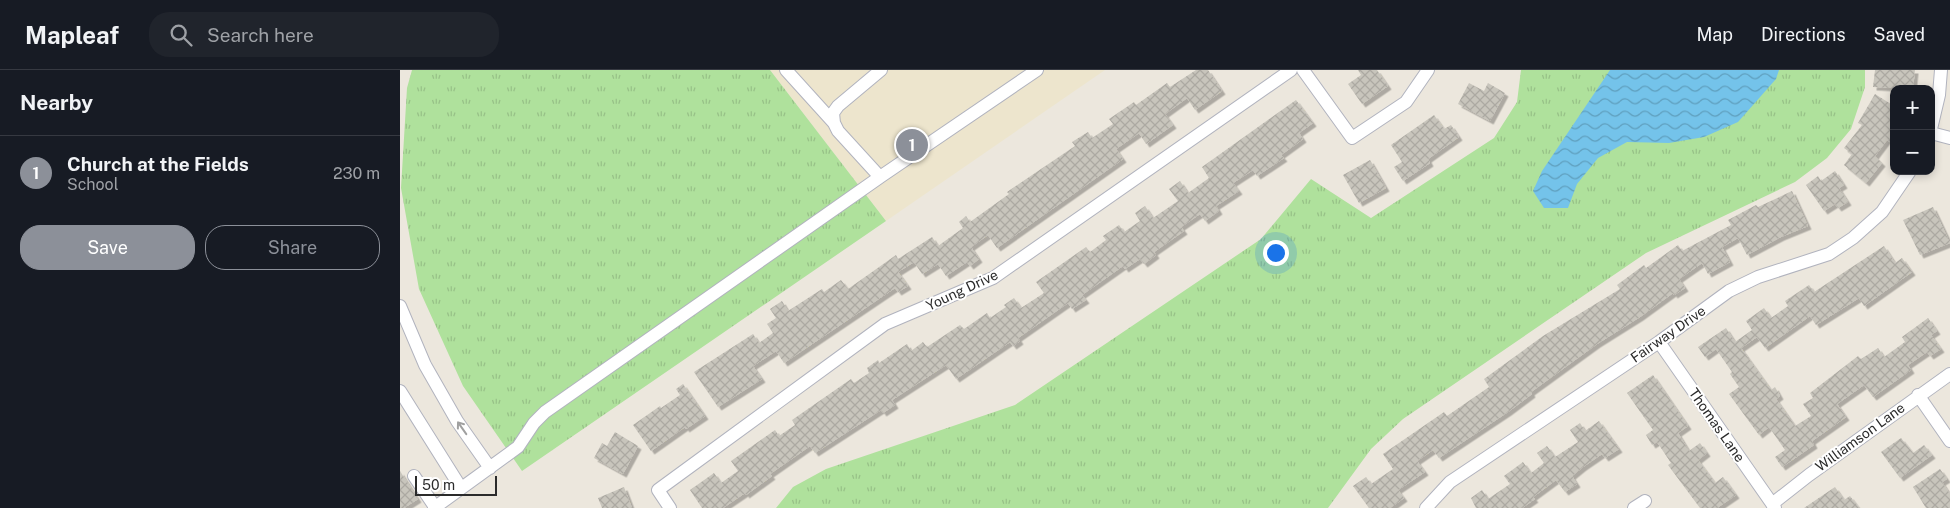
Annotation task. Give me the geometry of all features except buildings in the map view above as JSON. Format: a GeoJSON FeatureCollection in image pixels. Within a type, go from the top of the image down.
{"type":"FeatureCollection","features":[{"type":"Feature","properties":{"kind":"street"},"geometry":{"type":"LineString","coordinates":[[786,70],[834,122]]}},
{"type":"Feature","properties":{"kind":"street"},"geometry":{"type":"LineString","coordinates":[[880,178],[838,131],[833,114],[838,106],[881,70]]}},
{"type":"Feature","properties":{"kind":"street"},"geometry":{"type":"LineString","coordinates":[[414,476],[435,508],[518,447],[534,423],[545,412],[1038,70]]}},
{"type":"Feature","properties":{"kind":"street","name":"Young Drive"},"geometry":{"type":"LineString","coordinates":[[670,508],[658,490],[885,324],[993,278],[1291,70]]}},
{"type":"Feature","properties":{"kind":"street"},"geometry":{"type":"LineString","coordinates":[[1303,70],[1352,138],[1406,102],[1428,70]]}},
{"type":"Feature","properties":{"kind":"street"},"geometry":{"type":"LineString","coordinates":[[1935,112],[1939,96],[1941,70]]}},
{"type":"Feature","properties":{"kind":"street"},"geometry":{"type":"LineString","coordinates":[[1935,134],[1950,138]]}},
{"type":"Feature","properties":{"kind":"street","name":"Fairway Drive"},"geometry":{"type":"LineString","coordinates":[[1426,508],[1450,482],[1659,342],[1729,291],[1758,277],[1829,254],[1853,238],[1882,212],[1907,175]]}},
{"type":"Feature","properties":{"kind":"street"},"geometry":{"type":"LineString","coordinates":[[400,306],[425,365],[457,420],[490,468]]}},
{"type":"Feature","properties":{"kind":"street","name":"Thomas Lane"},"geometry":{"type":"LineString","coordinates":[[1659,342],[1774,506]]}},
{"type":"Feature","properties":{"kind":"street","name":"Williamson Lane"},"geometry":{"type":"LineString","coordinates":[[1774,506],[1809,475],[1950,374]]}},
{"type":"Feature","properties":{"kind":"street"},"geometry":{"type":"LineString","coordinates":[[400,391],[461,488]]}},
{"type":"Feature","properties":{"kind":"street"},"geometry":{"type":"LineString","coordinates":[[1918,396],[1950,441]]}},
{"type":"Feature","properties":{"kind":"shaded area"},"geometry":{"type":"Polygon","coordinates":[[[770,70],[1105,70],[886,221],[770,70]]]}},
{"type":"Feature","properties":{"kind":"green space"},"geometry":{"type":"Polygon","coordinates":[[[412,70],[770,70],[886,221],[522,471],[463,386],[419,289],[401,188],[407,88],[412,70]]]}},
{"type":"Feature","properties":{"kind":"green space"},"geometry":{"type":"Polygon","coordinates":[[[1521,70],[1865,70],[1865,87],[1851,129],[1827,158],[1795,182],[1646,253],[1403,419],[1371,449],[1328,508],[776,508],[793,487],[826,469],[1015,405],[1261,239],[1311,179],[1371,218],[1494,138],[1517,102],[1521,70]]]}},
{"type":"Feature","properties":{"kind":"water"},"geometry":{"type":"Polygon","coordinates":[[[1610,70],[1779,70],[1776,79],[1738,122],[1704,137],[1669,143],[1627,142],[1598,158],[1577,184],[1568,208],[1544,208],[1533,191],[1542,171],[1610,70]]]}},
{"type":"Feature","properties":{"kind":"place","name":"Church at the Fields"},"geometry":{"type":"Point","coordinates":[912,145]}}]}
